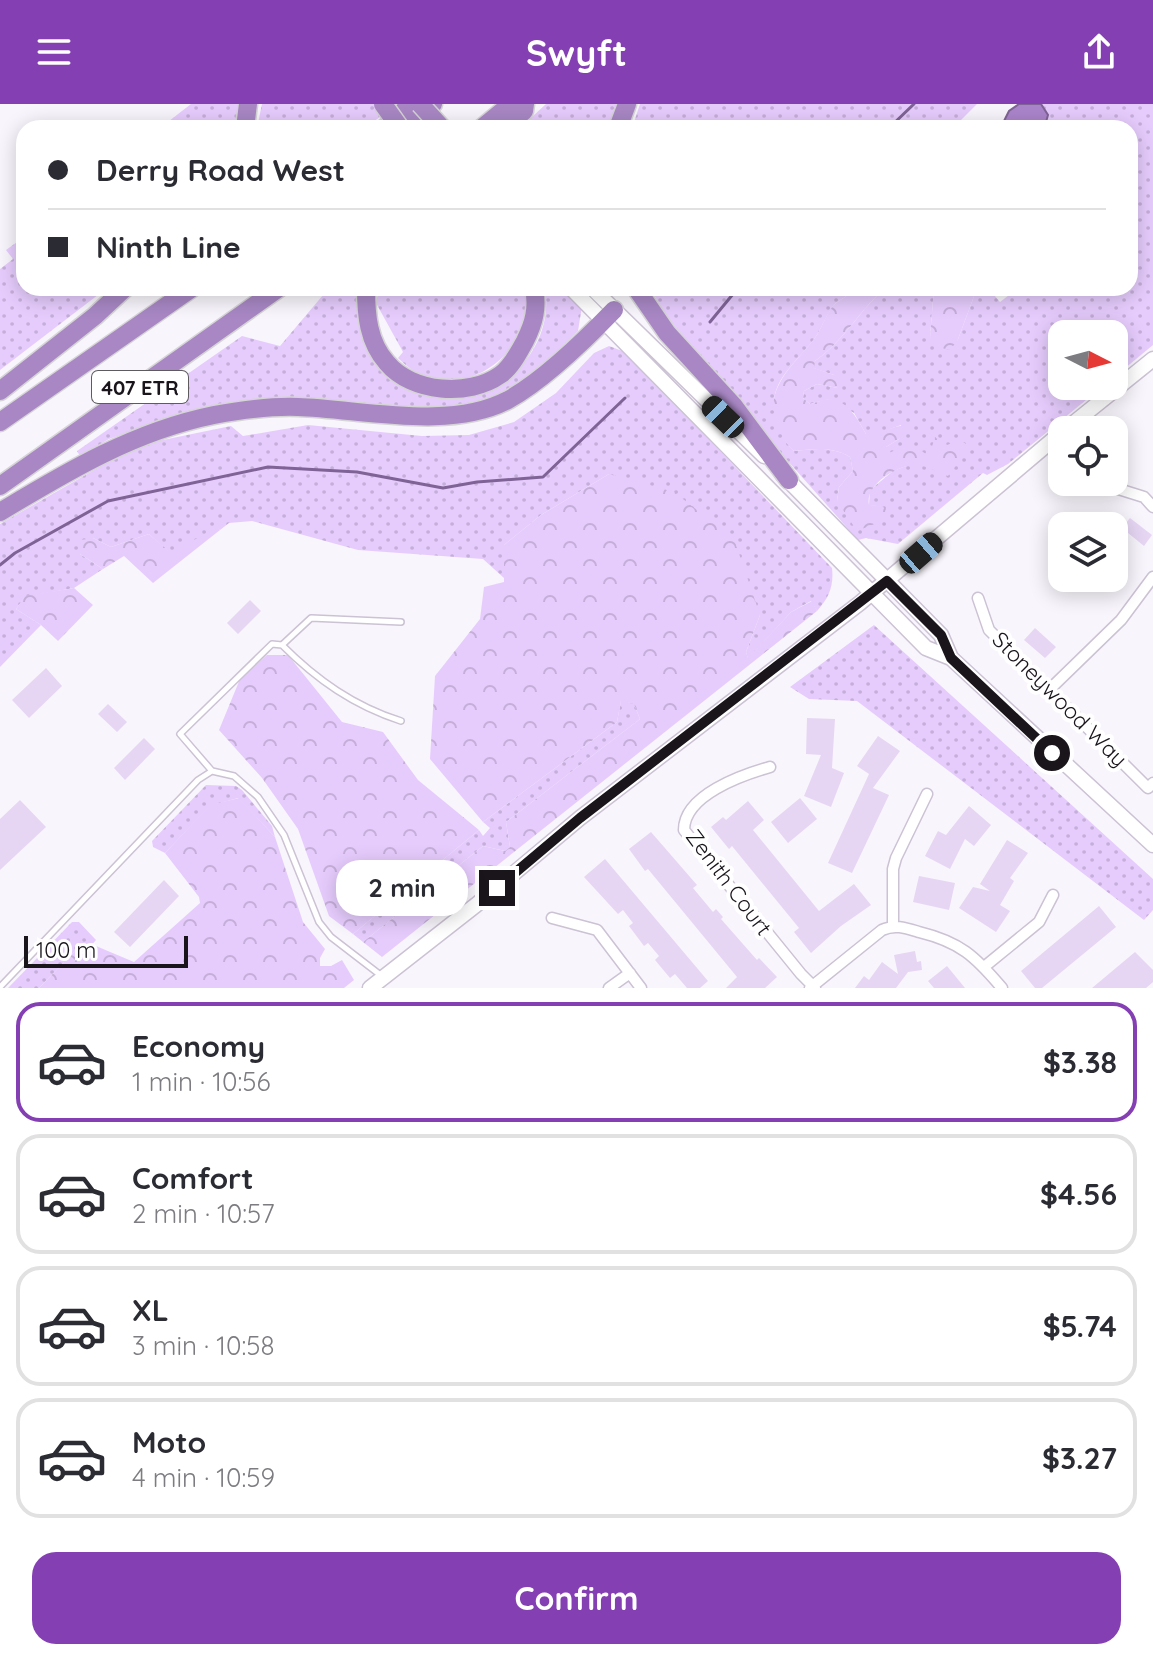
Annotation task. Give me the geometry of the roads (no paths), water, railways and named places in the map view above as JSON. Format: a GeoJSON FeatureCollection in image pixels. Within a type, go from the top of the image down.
{"type":"FeatureCollection","features":[{"type":"Feature","properties":{"kind":"highway"},"geometry":{"type":"LineString","coordinates":[[383,104],[396,120]]}},
{"type":"Feature","properties":{"kind":"highway"},"geometry":{"type":"LineString","coordinates":[[394,120],[411,104]]}},
{"type":"Feature","properties":{"kind":"highway"},"geometry":{"type":"LineString","coordinates":[[420,104],[435,120]]}},
{"type":"Feature","properties":{"kind":"highway"},"geometry":{"type":"LineString","coordinates":[[412,120],[433,104]]}},
{"type":"Feature","properties":{"kind":"highway"},"geometry":{"type":"LineString","coordinates":[[492,120],[511,104]]}},
{"type":"Feature","properties":{"kind":"highway"},"geometry":{"type":"LineString","coordinates":[[513,120],[524,111],[525,104]]}},
{"type":"Feature","properties":{"kind":"highway"},"geometry":{"type":"LineString","coordinates":[[0,391],[116,296]]}},
{"type":"Feature","properties":{"kind":"highway","name":"407 ETR"},"geometry":{"type":"LineString","coordinates":[[0,422],[181,296]]}},
{"type":"Feature","properties":{"kind":"highway","name":"407 ETR"},"geometry":{"type":"LineString","coordinates":[[0,486],[268,296]]}},
{"type":"Feature","properties":{"kind":"highway"},"geometry":{"type":"LineString","coordinates":[[366,296],[366,314],[374,343],[388,365],[416,383],[451,390],[477,388],[502,374],[519,352],[535,321],[534,296]]}},
{"type":"Feature","properties":{"kind":"highway"},"geometry":{"type":"LineString","coordinates":[[642,296],[667,333],[733,405],[789,480]]}},
{"type":"Feature","properties":{"kind":"highway"},"geometry":{"type":"LineString","coordinates":[[0,512],[110,449],[175,425],[215,415],[297,407],[431,415],[464,414],[487,408],[508,400],[531,384],[609,316]]}},
{"type":"Feature","properties":{"kind":"main road"},"geometry":{"type":"LineString","coordinates":[[582,296],[609,316],[789,480],[941,635],[951,658]]}},
{"type":"Feature","properties":{"kind":"main road"},"geometry":{"type":"LineString","coordinates":[[597,296],[609,316],[926,648],[951,658],[1153,845]]}},
{"type":"Feature","properties":{"kind":"main road"},"geometry":{"type":"LineString","coordinates":[[1082,416],[1153,359]]}},
{"type":"Feature","properties":{"kind":"main road"},"geometry":{"type":"LineString","coordinates":[[370,988],[580,818],[887,581],[1048,444]]}},
{"type":"Feature","properties":{"kind":"street"},"geometry":{"type":"LineString","coordinates":[[1128,492],[1144,497],[1153,507]]}},
{"type":"Feature","properties":{"kind":"street"},"geometry":{"type":"LineString","coordinates":[[1050,689],[1121,620],[1153,577]]}},
{"type":"Feature","properties":{"kind":"street","name":"Stoneywood Way"},"geometry":{"type":"LineString","coordinates":[[978,598],[989,630],[1148,788],[1153,783]]}},
{"type":"Feature","properties":{"kind":"street","name":"Zenith Court"},"geometry":{"type":"LineString","coordinates":[[770,767],[734,778],[694,806],[687,813],[684,830],[813,987]]}},
{"type":"Feature","properties":{"kind":"street"},"geometry":{"type":"LineString","coordinates":[[893,926],[893,869],[927,794]]}},
{"type":"Feature","properties":{"kind":"street"},"geometry":{"type":"LineString","coordinates":[[984,967],[1039,922],[1053,895]]}},
{"type":"Feature","properties":{"kind":"street"},"geometry":{"type":"LineString","coordinates":[[552,918],[597,930],[641,988]]}},
{"type":"Feature","properties":{"kind":"street"},"geometry":{"type":"LineString","coordinates":[[813,987],[882,930],[893,926],[953,942],[967,951],[1002,988]]}},
{"type":"Feature","properties":{"kind":"street"},"geometry":{"type":"LineString","coordinates":[[609,988],[630,973]]}},
{"type":"Feature","properties":{"kind":"lane"},"geometry":{"type":"LineString","coordinates":[[282,645],[311,618],[401,622]]}},
{"type":"Feature","properties":{"kind":"lane"},"geometry":{"type":"LineString","coordinates":[[383,977],[331,937],[319,922],[284,835],[258,797],[234,776],[212,771],[180,734],[272,644],[282,645],[339,694],[372,712],[401,721]]}},
{"type":"Feature","properties":{"kind":"lane"},"geometry":{"type":"LineString","coordinates":[[0,987],[198,780],[212,771]]}},
{"type":"Feature","properties":{"kind":"waterway"},"geometry":{"type":"LineString","coordinates":[[897,120],[914,104]]}},
{"type":"Feature","properties":{"kind":"waterway"},"geometry":{"type":"LineString","coordinates":[[710,322],[731,296]]}},
{"type":"Feature","properties":{"kind":"waterway"},"geometry":{"type":"LineString","coordinates":[[0,565],[15,553],[108,501],[268,467],[357,472],[443,488],[543,477],[625,398]]}}]}
